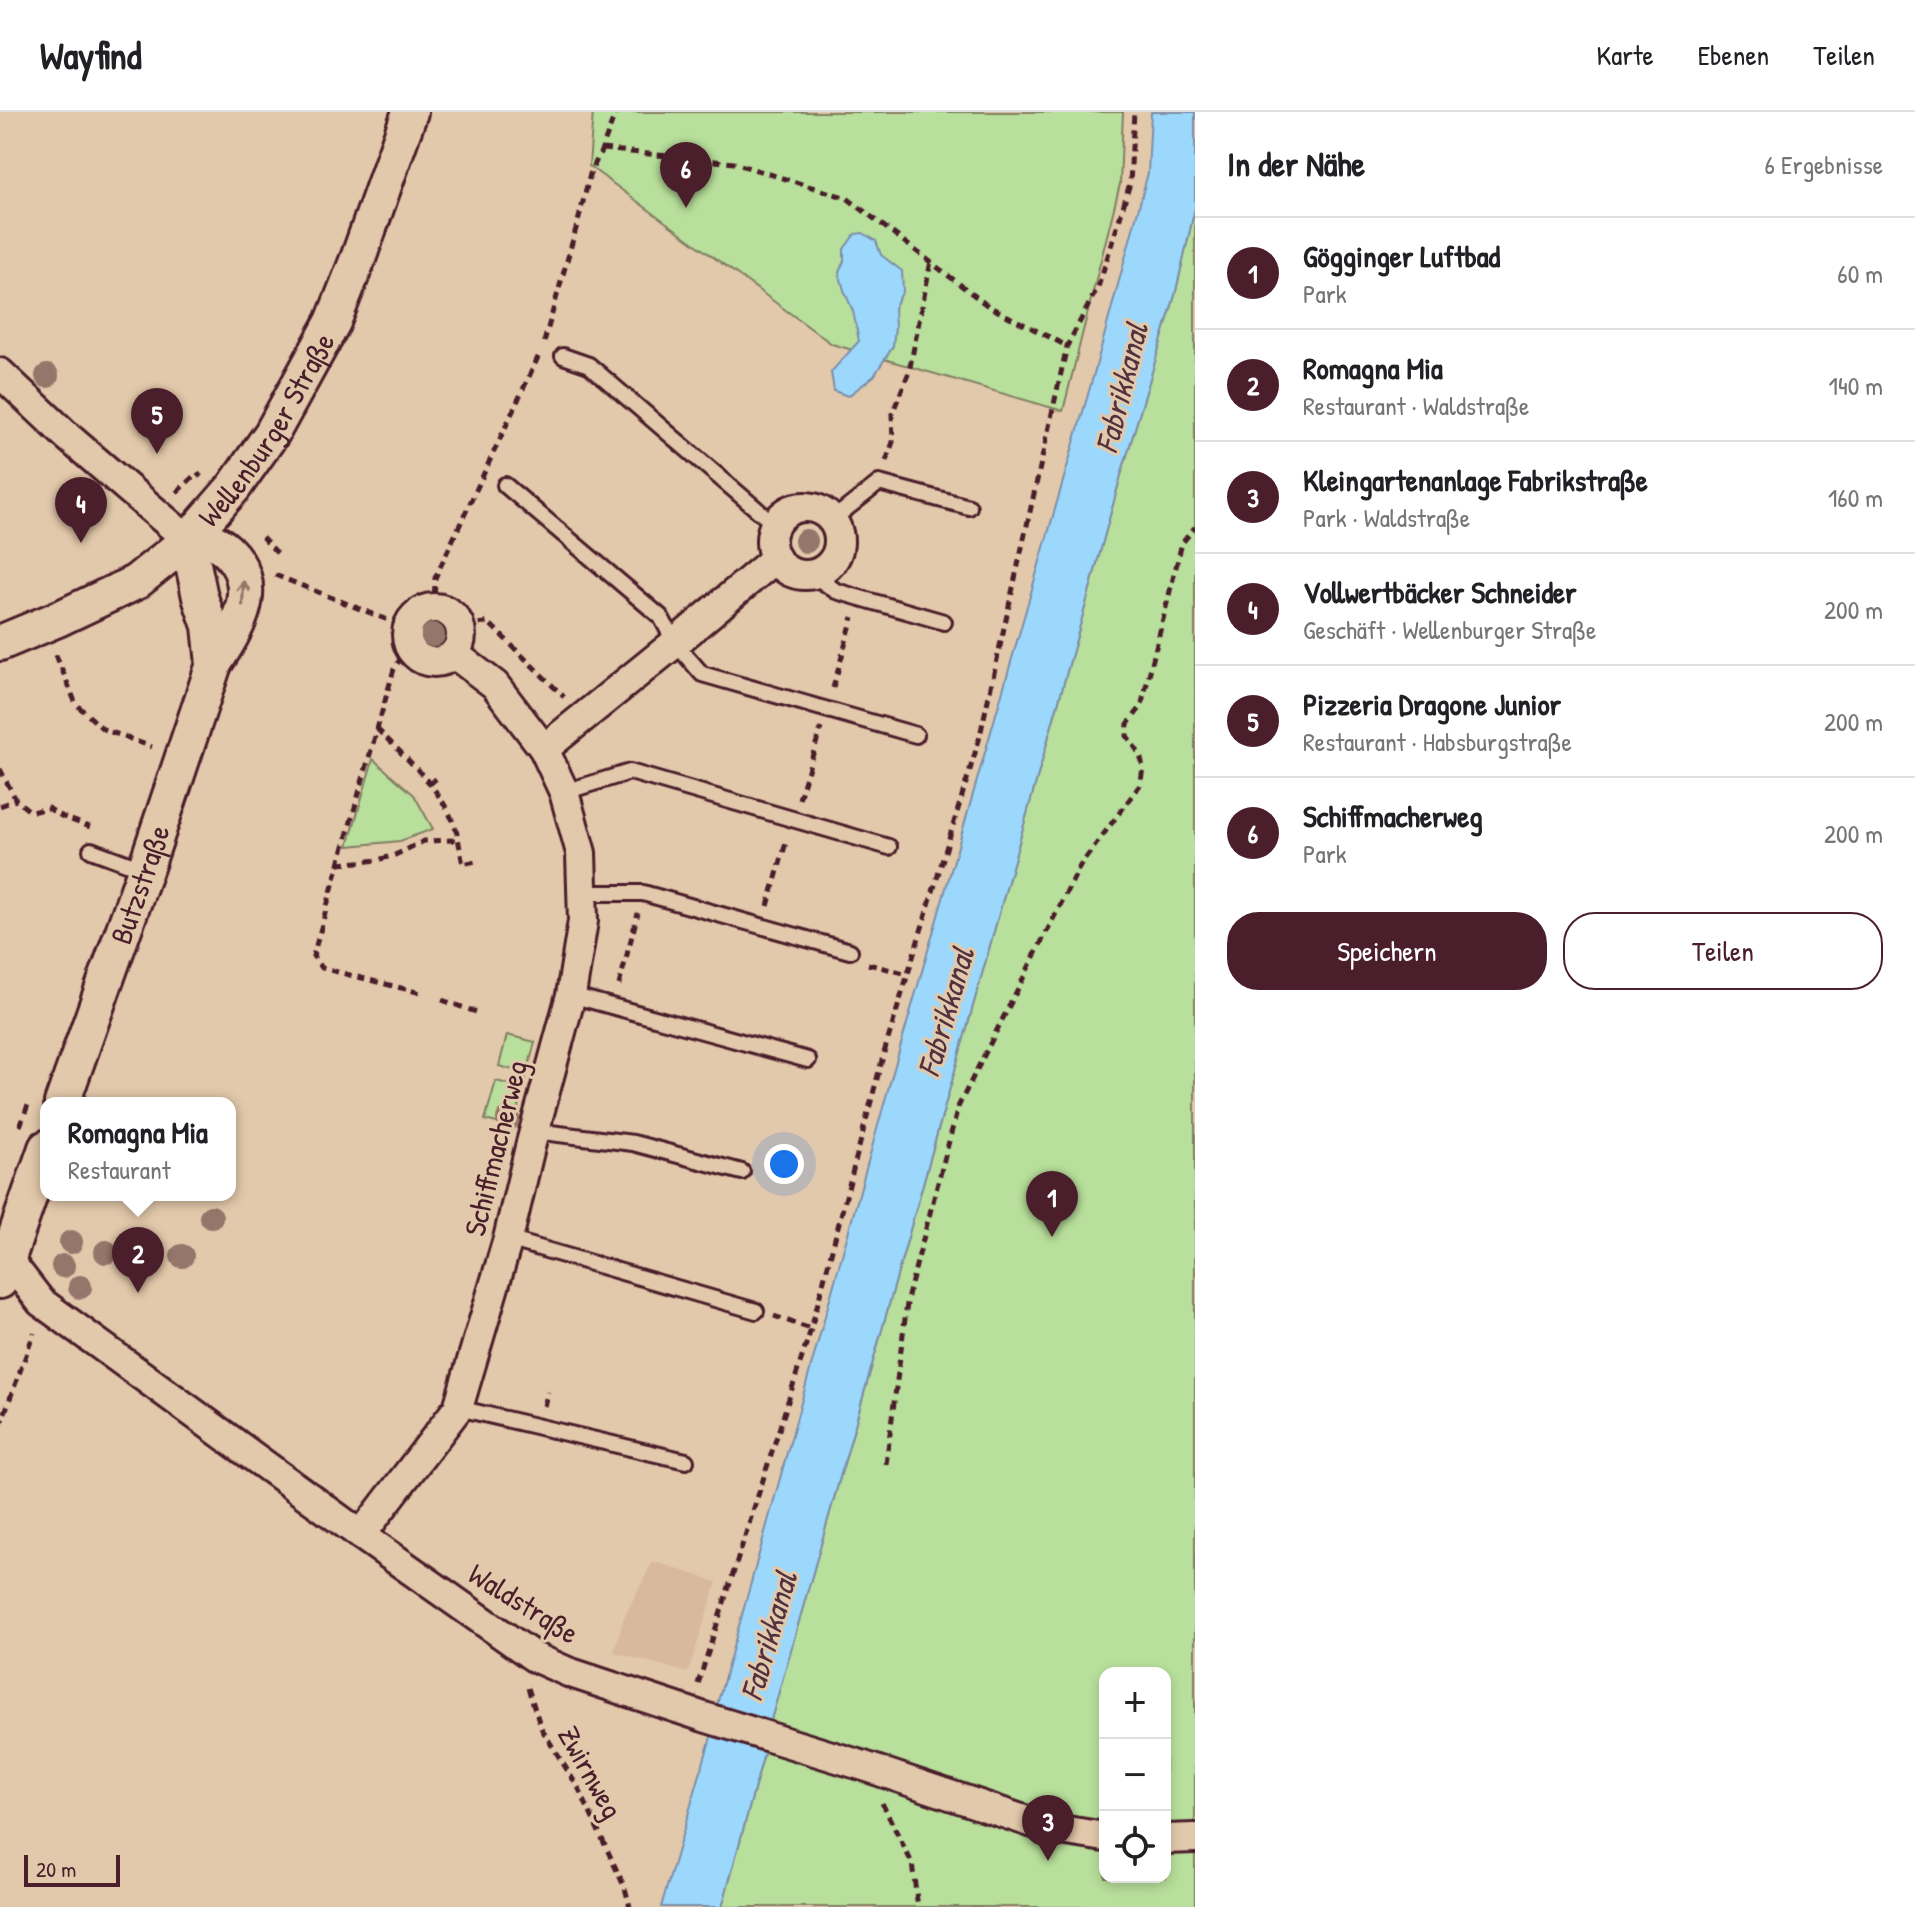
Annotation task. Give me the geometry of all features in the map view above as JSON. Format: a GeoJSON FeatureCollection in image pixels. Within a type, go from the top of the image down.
{"type":"FeatureCollection","features":[{"type":"Feature","properties":{"kind":"street","name":"Wellenburger Straße"},"geometry":{"type":"LineString","coordinates":[[0,643],[136,582],[188,540],[224,499],[272,433],[333,322],[410,112]]}},
{"type":"Feature","properties":{"kind":"street"},"geometry":{"type":"LineString","coordinates":[[0,373],[68,437],[188,540],[215,542],[231,555],[241,570],[244,596]]}},
{"type":"Feature","properties":{"kind":"street"},"geometry":{"type":"LineString","coordinates":[[797,508],[817,509],[832,520],[837,528],[839,548],[829,564],[812,574],[802,575],[792,572],[776,558],[771,542],[775,525],[781,517],[797,508]]}},
{"type":"Feature","properties":{"kind":"street","name":"Butzstraße"},"geometry":{"type":"LineString","coordinates":[[188,540],[200,597],[210,626],[214,664]]}},
{"type":"Feature","properties":{"kind":"street"},"geometry":{"type":"LineString","coordinates":[[544,749],[776,558]]}},
{"type":"Feature","properties":{"kind":"street","name":"Butzstraße"},"geometry":{"type":"LineString","coordinates":[[64,1097],[214,664],[242,614],[244,596]]}},
{"type":"Feature","properties":{"kind":"street","name":"Schiffmacherweg"},"geometry":{"type":"LineString","coordinates":[[361,1535],[458,1408],[508,1239],[571,995],[583,921],[581,853],[564,792],[544,749],[457,641],[457,620],[450,614],[434,608],[425,610],[411,621],[408,637]]}},
{"type":"Feature","properties":{"kind":"street"},"geometry":{"type":"LineString","coordinates":[[408,637],[414,653],[429,662],[447,659],[457,641]]}},
{"type":"Feature","properties":{"kind":"street"},"geometry":{"type":"LineString","coordinates":[[3,1262],[40,1164]]}},
{"type":"Feature","properties":{"kind":"street","name":"Waldstraße"},"geometry":{"type":"LineString","coordinates":[[3,1262],[41,1302],[530,1654],[568,1672],[1048,1828],[1099,1836]]}},
{"type":"Feature","properties":{"kind":"street"},"geometry":{"type":"LineString","coordinates":[[1171,1839],[1195,1838]]}},
{"type":"Feature","properties":{"kind":"lane"},"geometry":{"type":"LineString","coordinates":[[563,356],[589,365],[775,525]]}},
{"type":"Feature","properties":{"kind":"lane"},"geometry":{"type":"LineString","coordinates":[[832,520],[879,483],[969,507]]}},
{"type":"Feature","properties":{"kind":"lane"},"geometry":{"type":"LineString","coordinates":[[505,485],[661,617],[675,643],[702,674],[916,735]]}},
{"type":"Feature","properties":{"kind":"lane"},"geometry":{"type":"LineString","coordinates":[[812,574],[836,591],[944,622]]}},
{"type":"Feature","properties":{"kind":"lane"},"geometry":{"type":"LineString","coordinates":[[564,792],[630,772],[889,847]]}},
{"type":"Feature","properties":{"kind":"lane"},"geometry":{"type":"LineString","coordinates":[[91,850],[145,870]]}},
{"type":"Feature","properties":{"kind":"lane"},"geometry":{"type":"LineString","coordinates":[[583,893],[643,893],[850,951]]}},
{"type":"Feature","properties":{"kind":"lane"},"geometry":{"type":"LineString","coordinates":[[571,995],[808,1060]]}},
{"type":"Feature","properties":{"kind":"lane"},"geometry":{"type":"LineString","coordinates":[[534,1131],[633,1143],[742,1172]]}},
{"type":"Feature","properties":{"kind":"lane"},"geometry":{"type":"LineString","coordinates":[[508,1239],[756,1311]]}},
{"type":"Feature","properties":{"kind":"lane"},"geometry":{"type":"LineString","coordinates":[[458,1408],[686,1461]]}},
{"type":"Feature","properties":{"kind":"path"},"geometry":{"type":"LineString","coordinates":[[542,347],[590,174],[616,112]]}},
{"type":"Feature","properties":{"kind":"path"},"geometry":{"type":"LineString","coordinates":[[697,1714],[811,1329],[883,1056],[979,740],[1067,346],[1098,287],[1130,183],[1134,112]]}},
{"type":"Feature","properties":{"kind":"path"},"geometry":{"type":"LineString","coordinates":[[602,149],[734,163],[847,198],[988,306],[1067,346]]}},
{"type":"Feature","properties":{"kind":"path"},"geometry":{"type":"LineString","coordinates":[[879,483],[893,442],[892,414],[909,372],[931,261]]}},
{"type":"Feature","properties":{"kind":"path"},"geometry":{"type":"LineString","coordinates":[[886,1464],[908,1296],[958,1107],[1080,866],[1140,785],[1142,759],[1127,736],[1128,724],[1141,707],[1182,543],[1195,527]]}},
{"type":"Feature","properties":{"kind":"path"},"geometry":{"type":"LineString","coordinates":[[244,596],[273,574],[408,637],[394,669],[313,956],[322,968],[425,994]]}},
{"type":"Feature","properties":{"kind":"path"},"geometry":{"type":"LineString","coordinates":[[762,927],[858,597]]}},
{"type":"Feature","properties":{"kind":"path"},"geometry":{"type":"LineString","coordinates":[[457,641],[488,622],[585,717]]}},
{"type":"Feature","properties":{"kind":"path"},"geometry":{"type":"LineString","coordinates":[[55,655],[76,704],[103,729],[142,743]]}},
{"type":"Feature","properties":{"kind":"path"},"geometry":{"type":"LineString","coordinates":[[377,729],[430,784],[455,826],[463,864],[476,861]]}},
{"type":"Feature","properties":{"kind":"path"},"geometry":{"type":"LineString","coordinates":[[0,769],[16,800],[31,812],[48,808],[63,817],[102,831]]}},
{"type":"Feature","properties":{"kind":"path"},"geometry":{"type":"LineString","coordinates":[[430,784],[439,776]]}},
{"type":"Feature","properties":{"kind":"path"},"geometry":{"type":"LineString","coordinates":[[0,806],[16,800]]}},
{"type":"Feature","properties":{"kind":"path"},"geometry":{"type":"LineString","coordinates":[[338,864],[378,860],[424,841],[458,840]]}},
{"type":"Feature","properties":{"kind":"path"},"geometry":{"type":"LineString","coordinates":[[613,1007],[643,893]]}},
{"type":"Feature","properties":{"kind":"path"},"geometry":{"type":"LineString","coordinates":[[850,951],[853,959],[908,974]]}},
{"type":"Feature","properties":{"kind":"path"},"geometry":{"type":"LineString","coordinates":[[442,1000],[479,1013]]}},
{"type":"Feature","properties":{"kind":"path"},"geometry":{"type":"LineString","coordinates":[[0,1426],[33,1340],[41,1302]]}},
{"type":"Feature","properties":{"kind":"path"},"geometry":{"type":"LineString","coordinates":[[756,1311],[811,1329]]}},
{"type":"Feature","properties":{"kind":"path","name":"Zwirnweg"},"geometry":{"type":"LineString","coordinates":[[530,1654],[528,1686],[536,1716],[579,1789],[625,1888],[630,1907]]}},
{"type":"Feature","properties":{"kind":"path"},"geometry":{"type":"LineString","coordinates":[[864,1766],[912,1863],[918,1907]]}},
{"type":"Feature","properties":{"kind":"shaded area"},"geometry":{"type":"Polygon","coordinates":[[[653,1561],[717,1582],[688,1673],[614,1652],[624,1617],[653,1561]]]}},
{"type":"Feature","properties":{"kind":"green space"},"geometry":{"type":"Polygon","coordinates":[[[593,112],[1123,112],[1120,184],[1063,411],[832,344],[589,166],[593,112]]]}},
{"type":"Feature","properties":{"kind":"green space"},"geometry":{"type":"Polygon","coordinates":[[[1195,208],[1195,1828],[1171,1829],[1171,1667],[1099,1667],[1097,1832],[770,1723],[1121,475],[1175,295],[1195,208]]]}},
{"type":"Feature","properties":{"kind":"green space"},"geometry":{"type":"Polygon","coordinates":[[[373,759],[414,795],[433,829],[400,841],[348,846],[373,759]]]}},
{"type":"Feature","properties":{"kind":"green space"},"geometry":{"type":"Polygon","coordinates":[[[507,1035],[535,1042],[513,1127],[485,1120],[496,1081],[516,1086],[521,1072],[499,1066],[507,1035]]]}},
{"type":"Feature","properties":{"kind":"green space"},"geometry":{"type":"Polygon","coordinates":[[[766,1746],[1099,1839],[1099,1883],[1171,1883],[1171,1844],[1195,1844],[1195,1907],[722,1907],[766,1746]]]}},
{"type":"Feature","properties":{"kind":"water","name":"Fabrikkanal"},"geometry":{"type":"Polygon","coordinates":[[[1151,112],[1195,112],[1195,208],[1175,295],[1121,475],[770,1723],[717,1705],[889,1086],[1095,370],[1148,173],[1151,112]]]}},
{"type":"Feature","properties":{"kind":"water"},"geometry":{"type":"Polygon","coordinates":[[[863,233],[876,241],[881,255],[902,271],[903,291],[894,308],[893,346],[874,376],[848,396],[834,391],[831,372],[859,341],[853,311],[839,272],[844,261],[844,249],[855,234],[863,233]]]}},
{"type":"Feature","properties":{"kind":"water"},"geometry":{"type":"Polygon","coordinates":[[[713,1730],[766,1746],[722,1907],[661,1907],[713,1730]]]}},
{"type":"Feature","properties":{"kind":"place","name":"Schiffmacherweg"},"geometry":{"type":"Point","coordinates":[686,208]}},
{"type":"Feature","properties":{"kind":"place","name":"Pizzeria Dragone Junior"},"geometry":{"type":"Point","coordinates":[157,454]}},
{"type":"Feature","properties":{"kind":"place","name":"Vollwertbäcker Schneider"},"geometry":{"type":"Point","coordinates":[81,543]}},
{"type":"Feature","properties":{"kind":"place","name":"Gögginger Luftbad"},"geometry":{"type":"Point","coordinates":[1052,1237]}},
{"type":"Feature","properties":{"kind":"place","name":"Romagna Mia"},"geometry":{"type":"Point","coordinates":[138,1293]}},
{"type":"Feature","properties":{"kind":"place","name":"Kleingartenanlage Fabrikstraße"},"geometry":{"type":"Point","coordinates":[1048,1861]}}]}
